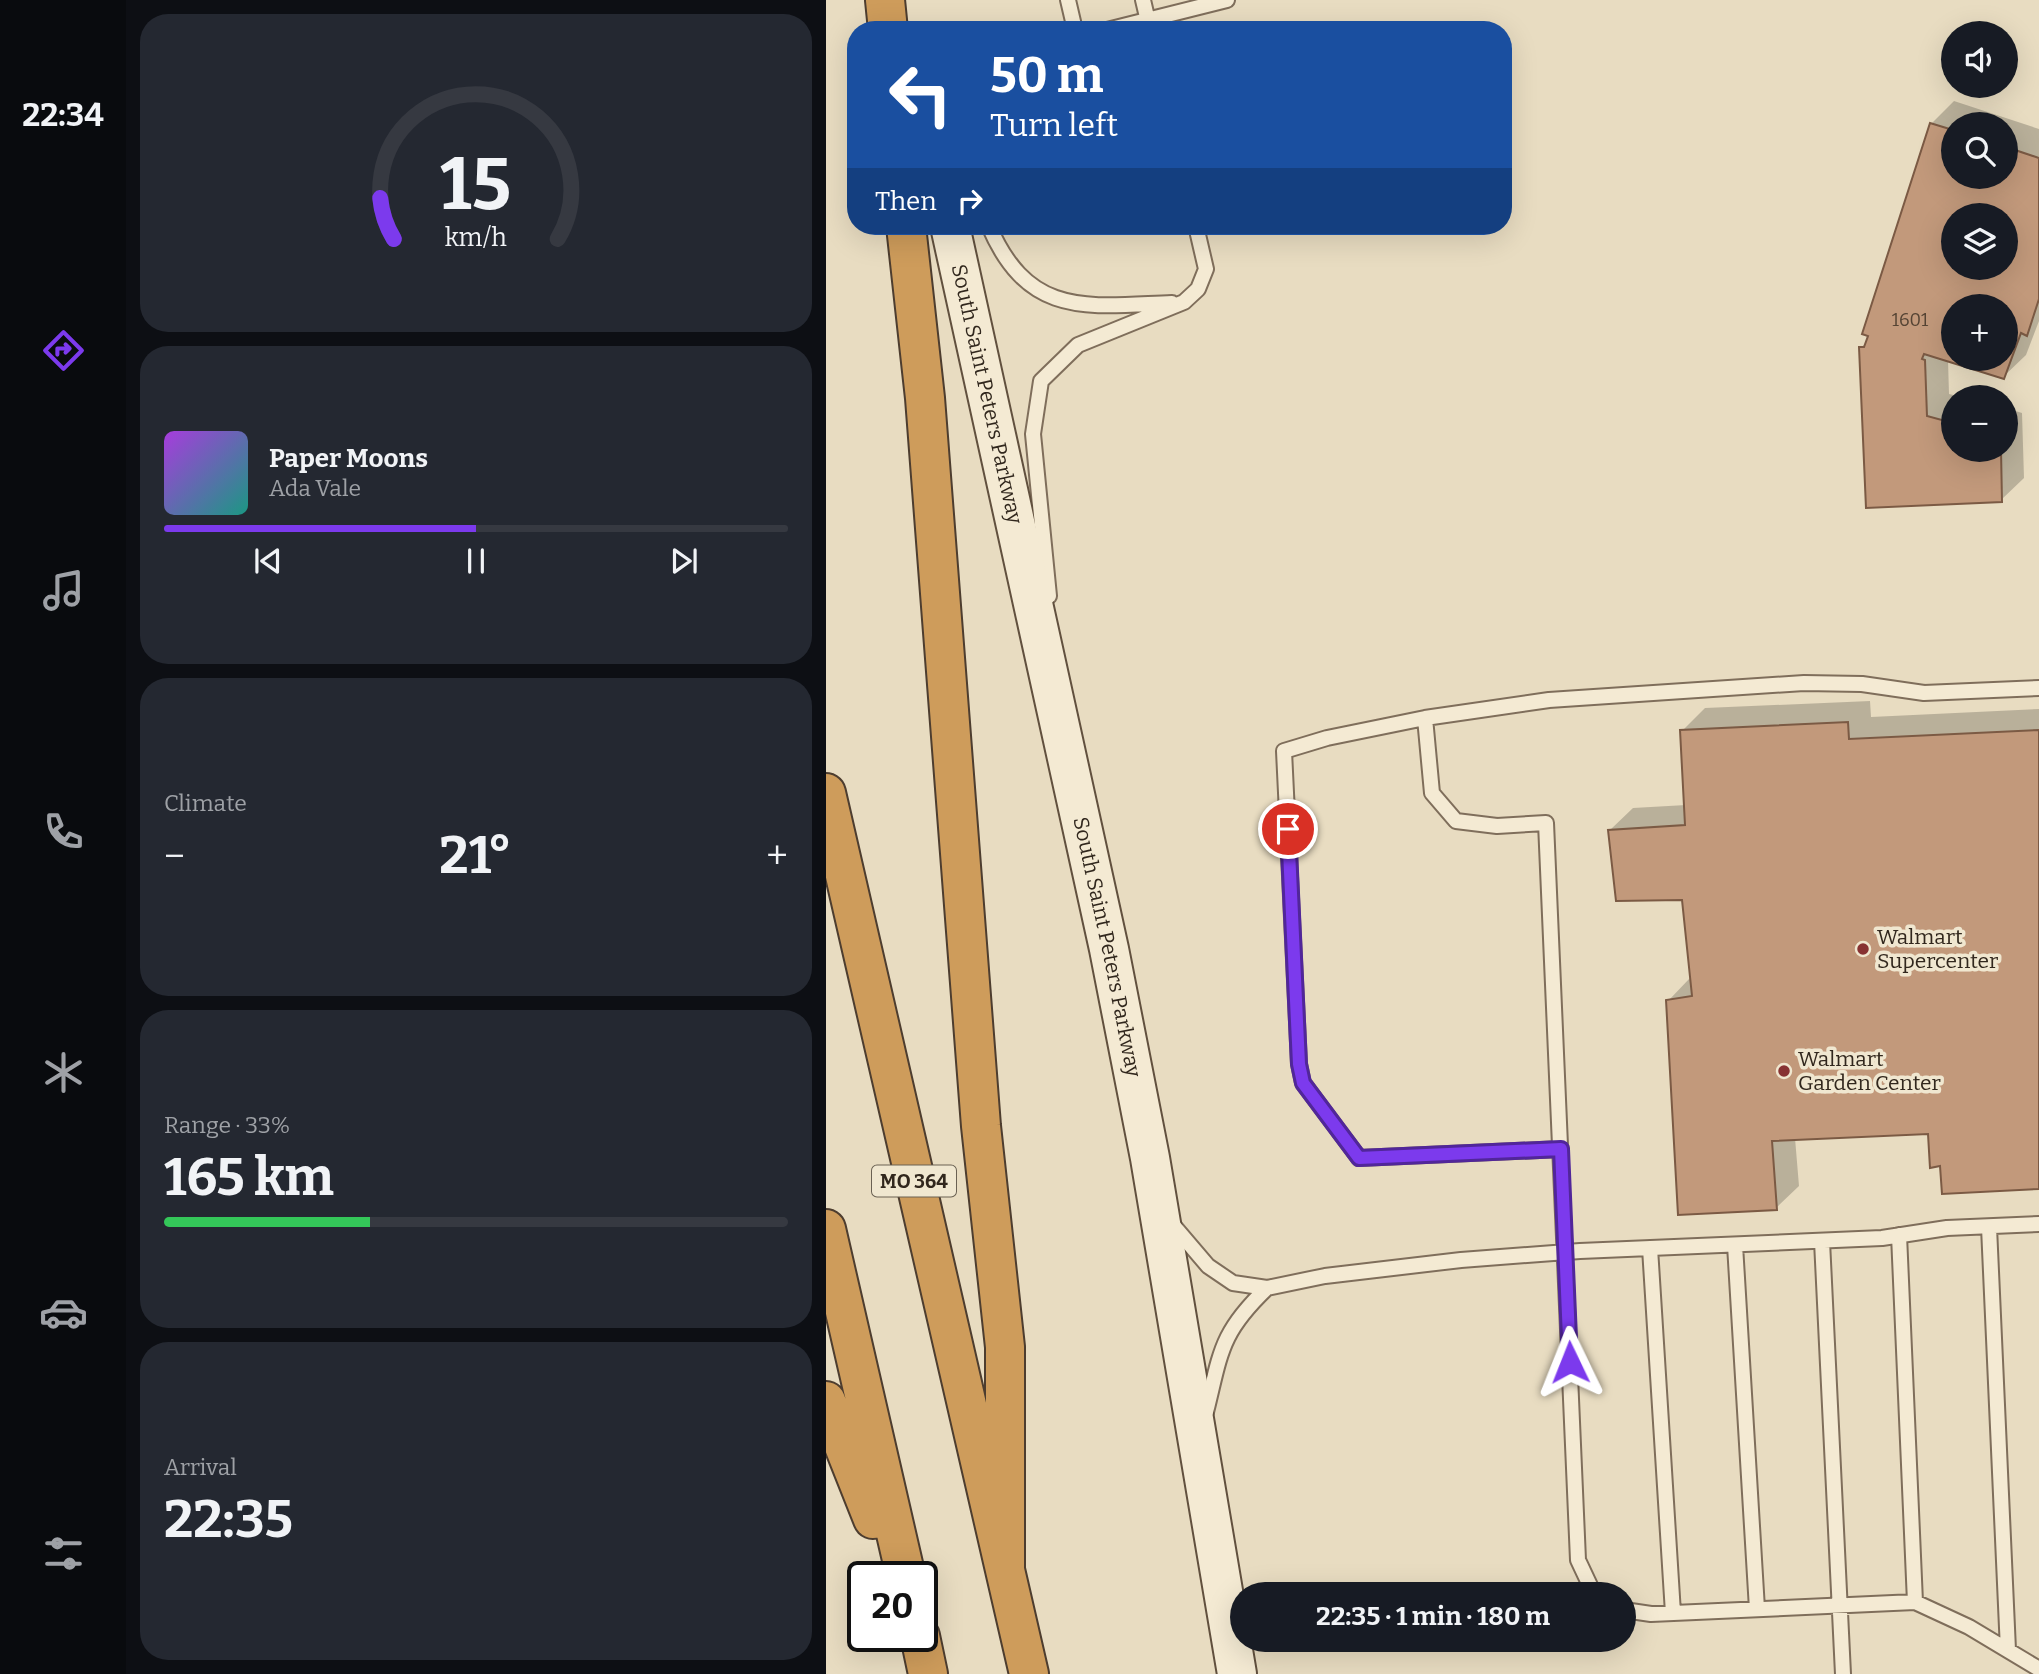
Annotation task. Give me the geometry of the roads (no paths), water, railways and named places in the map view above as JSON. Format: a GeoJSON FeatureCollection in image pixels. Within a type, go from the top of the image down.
{"type":"FeatureCollection","features":[{"type":"Feature","properties":{"kind":"highway"},"geometry":{"type":"LineString","coordinates":[[885,0],[887,21]]}},
{"type":"Feature","properties":{"kind":"highway"},"geometry":{"type":"LineString","coordinates":[[907,235],[925,398],[976,1075],[1006,1347],[1004,1570]]}},
{"type":"Feature","properties":{"kind":"highway","name":"MO 364"},"geometry":{"type":"LineString","coordinates":[[826,793],[1028,1674]]}},
{"type":"Feature","properties":{"kind":"highway"},"geometry":{"type":"LineString","coordinates":[[826,1229],[902,1561]]}},
{"type":"Feature","properties":{"kind":"highway"},"geometry":{"type":"LineString","coordinates":[[826,1401],[891,1561]]}},
{"type":"Feature","properties":{"kind":"highway"},"geometry":{"type":"LineString","coordinates":[[923,1652],[928,1674]]}},
{"type":"Feature","properties":{"kind":"main road"},"geometry":{"type":"LineString","coordinates":[[893,0],[898,21]]}},
{"type":"Feature","properties":{"kind":"main road","name":"South Saint Peters Parkway"},"geometry":{"type":"LineString","coordinates":[[952,235],[1106,935],[1158,1204],[1237,1674]]}},
{"type":"Feature","properties":{"kind":"lane"},"geometry":{"type":"LineString","coordinates":[[1068,0],[1073,21]]}},
{"type":"Feature","properties":{"kind":"lane"},"geometry":{"type":"LineString","coordinates":[[1143,0],[1148,21]]}},
{"type":"Feature","properties":{"kind":"lane"},"geometry":{"type":"LineString","coordinates":[[1161,21],[1227,0]]}},
{"type":"Feature","properties":{"kind":"lane"},"geometry":{"type":"LineString","coordinates":[[995,235],[1018,272],[1044,295],[1083,306],[1184,302]]}},
{"type":"Feature","properties":{"kind":"lane"},"geometry":{"type":"LineString","coordinates":[[1055,696],[1043,517],[1033,434],[1041,381],[1078,345],[1184,302],[1198,289],[1206,269],[1198,235]]}},
{"type":"Feature","properties":{"kind":"lane"},"geometry":{"type":"LineString","coordinates":[[1561,1149],[1359,1158],[1303,1083],[1299,1064],[1284,751],[1327,738],[1425,718],[1549,700],[1804,683],[1862,684],[1924,693],[2039,688]]}},
{"type":"Feature","properties":{"kind":"lane"},"geometry":{"type":"LineString","coordinates":[[1425,718],[1432,793],[1456,821],[1497,826],[1546,823],[1578,1560],[1588,1582]]}},
{"type":"Feature","properties":{"kind":"lane"},"geometry":{"type":"LineString","coordinates":[[1158,1204],[1185,1242],[1208,1266],[1233,1283],[1267,1288],[1382,1268],[1566,1252],[1822,1241],[2039,1224]]}},
{"type":"Feature","properties":{"kind":"lane"},"geometry":{"type":"LineString","coordinates":[[1989,1227],[2008,1650]]}},
{"type":"Feature","properties":{"kind":"lane"},"geometry":{"type":"LineString","coordinates":[[1899,1235],[1915,1602]]}},
{"type":"Feature","properties":{"kind":"lane"},"geometry":{"type":"LineString","coordinates":[[1822,1241],[1843,1674]]}},
{"type":"Feature","properties":{"kind":"lane"},"geometry":{"type":"LineString","coordinates":[[1735,1245],[1757,1609]]}},
{"type":"Feature","properties":{"kind":"lane"},"geometry":{"type":"LineString","coordinates":[[1650,1248],[1673,1613]]}},
{"type":"Feature","properties":{"kind":"lane"},"geometry":{"type":"LineString","coordinates":[[1198,1443],[1227,1333],[1241,1314],[1267,1288]]}},
{"type":"Feature","properties":{"kind":"lane"},"geometry":{"type":"LineString","coordinates":[[1636,1612],[1651,1614],[1839,1603],[1915,1602],[1934,1608],[2039,1669]]}},
{"type":"Feature","properties":{"kind":"place","name":"Walmart Supercenter"},"geometry":{"type":"Point","coordinates":[1863,949]}},
{"type":"Feature","properties":{"kind":"place","name":"Walmart Garden Center"},"geometry":{"type":"Point","coordinates":[1784,1071]}}]}
